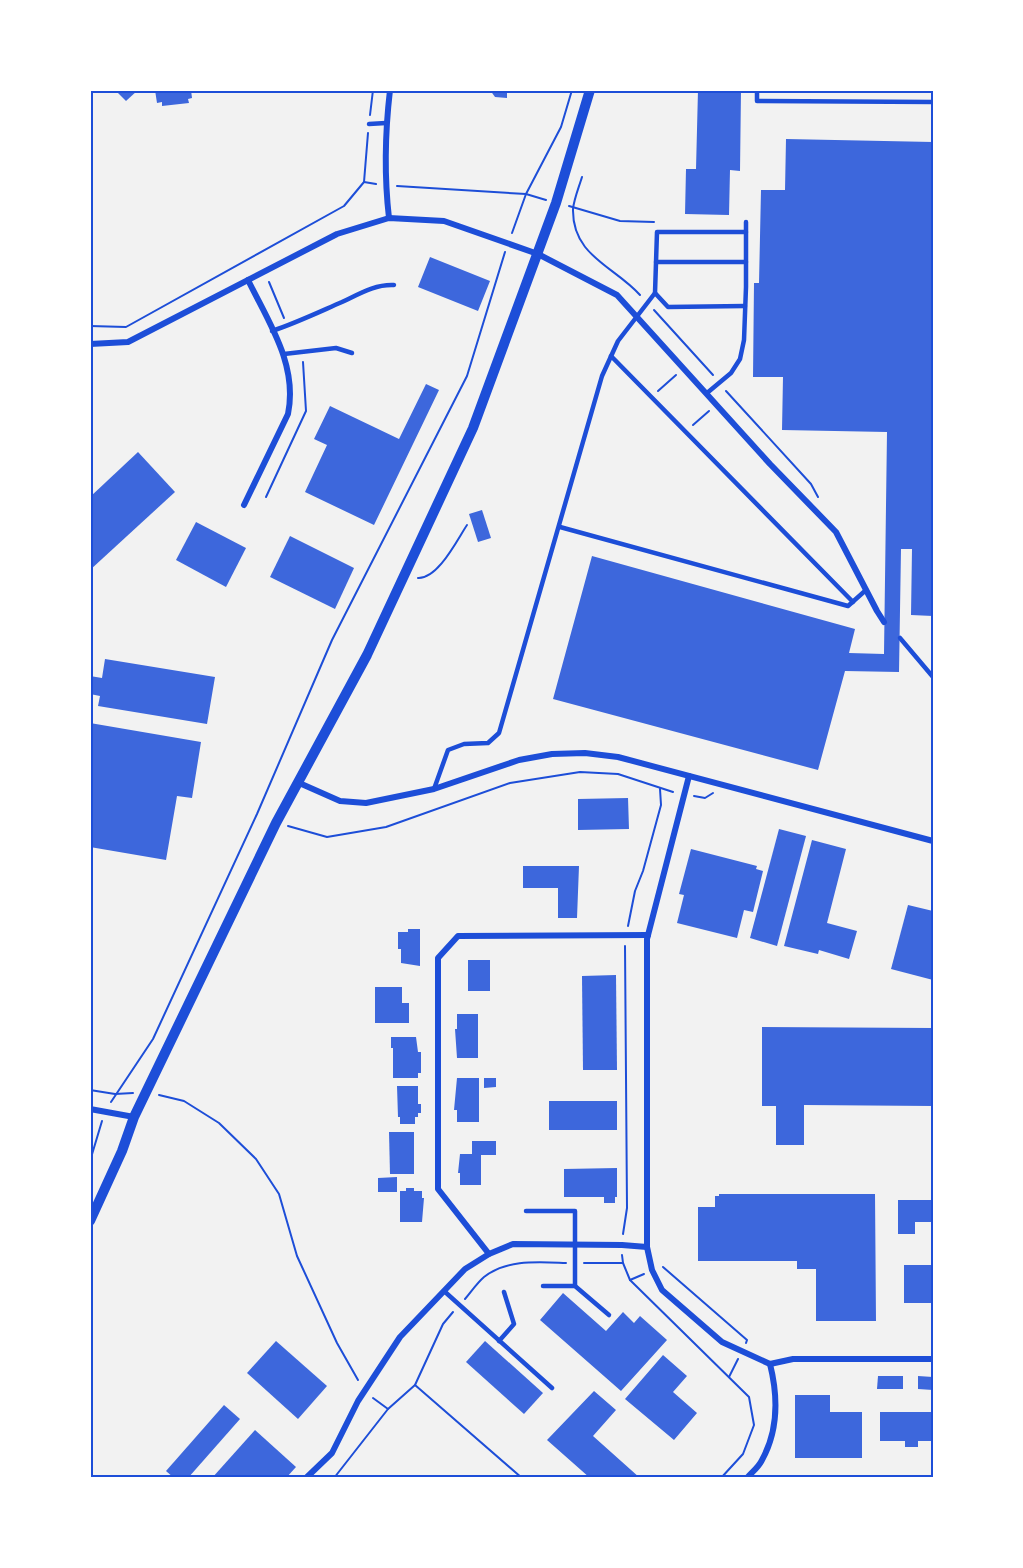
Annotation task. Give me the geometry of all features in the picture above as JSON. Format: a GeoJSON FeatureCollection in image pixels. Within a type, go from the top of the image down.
{"type":"FeatureCollection","features":[{"type":"Feature","properties":{"kind":"street"},"geometry":{"type":"LineString","coordinates":[[389,218],[385,185],[386,123],[390,90]]}},
{"type":"Feature","properties":{"kind":"street"},"geometry":{"type":"LineString","coordinates":[[90,1221],[122,1151],[134,1117],[276,823],[367,655],[473,428],[556,203],[590,90]]}},
{"type":"Feature","properties":{"kind":"street"},"geometry":{"type":"LineString","coordinates":[[90,344],[128,342],[337,234],[389,218],[444,220],[538,254],[617,295],[770,464],[837,532],[884,622]]}},
{"type":"Feature","properties":{"kind":"street"},"geometry":{"type":"LineString","coordinates":[[244,505],[288,414],[291,399],[289,370],[284,354],[248,280]]}},
{"type":"Feature","properties":{"kind":"street"},"geometry":{"type":"LineString","coordinates":[[297,782],[340,801],[366,803],[434,789],[519,760],[552,754],[585,753],[618,757],[933,841]]}},
{"type":"Feature","properties":{"kind":"street"},"geometry":{"type":"LineString","coordinates":[[689,776],[648,935],[647,1247],[652,1270],[662,1290],[723,1342],[770,1365],[793,1359],[933,1359]]}},
{"type":"Feature","properties":{"kind":"street"},"geometry":{"type":"LineString","coordinates":[[489,1254],[438,1189],[438,958],[458,936],[648,935]]}},
{"type":"Feature","properties":{"kind":"street"},"geometry":{"type":"LineString","coordinates":[[90,1109],[134,1117]]}},
{"type":"Feature","properties":{"kind":"street"},"geometry":{"type":"LineString","coordinates":[[306,1478],[332,1453],[364,1391],[400,1337],[465,1269],[489,1254],[513,1244],[647,1247]]}},
{"type":"Feature","properties":{"kind":"street"},"geometry":{"type":"LineString","coordinates":[[747,1478],[762,1462],[774,1429],[775,1383],[770,1365]]}},
{"type":"Feature","properties":{"kind":"lane"},"geometry":{"type":"LineString","coordinates":[[757,90],[757,101],[933,102]]}},
{"type":"Feature","properties":{"kind":"lane"},"geometry":{"type":"LineString","coordinates":[[369,124],[386,123]]}},
{"type":"Feature","properties":{"kind":"lane"},"geometry":{"type":"LineString","coordinates":[[707,393],[731,373],[740,359],[744,340],[746,222]]}},
{"type":"Feature","properties":{"kind":"lane"},"geometry":{"type":"LineString","coordinates":[[434,789],[448,750],[464,744],[488,743],[499,733],[602,376],[618,341],[655,293],[657,232],[746,232]]}},
{"type":"Feature","properties":{"kind":"lane"},"geometry":{"type":"LineString","coordinates":[[656,262],[746,262]]}},
{"type":"Feature","properties":{"kind":"lane"},"geometry":{"type":"LineString","coordinates":[[272,331],[371,289],[385,284],[394,285]]}},
{"type":"Feature","properties":{"kind":"lane"},"geometry":{"type":"LineString","coordinates":[[655,293],[668,307],[745,306]]}},
{"type":"Feature","properties":{"kind":"lane"},"geometry":{"type":"LineString","coordinates":[[284,354],[336,348],[352,353]]}},
{"type":"Feature","properties":{"kind":"lane"},"geometry":{"type":"LineString","coordinates":[[611,356],[853,602]]}},
{"type":"Feature","properties":{"kind":"lane"},"geometry":{"type":"LineString","coordinates":[[560,527],[848,606],[866,590]]}},
{"type":"Feature","properties":{"kind":"lane"},"geometry":{"type":"LineString","coordinates":[[900,638],[933,676]]}},
{"type":"Feature","properties":{"kind":"lane"},"geometry":{"type":"LineString","coordinates":[[526,1211],[575,1211],[575,1286]]}},
{"type":"Feature","properties":{"kind":"lane"},"geometry":{"type":"LineString","coordinates":[[543,1286],[575,1286],[609,1315]]}},
{"type":"Feature","properties":{"kind":"lane"},"geometry":{"type":"LineString","coordinates":[[444,1291],[552,1388]]}},
{"type":"Feature","properties":{"kind":"lane"},"geometry":{"type":"LineString","coordinates":[[499,1341],[514,1324],[504,1292]]}},
{"type":"Feature","properties":{"kind":"path"},"geometry":{"type":"LineString","coordinates":[[90,326],[126,327],[344,206],[364,182],[373,90]]}},
{"type":"Feature","properties":{"kind":"path"},"geometry":{"type":"LineString","coordinates":[[90,1161],[105,1112],[153,1039],[257,814],[332,640],[467,376],[507,244],[526,194],[561,127],[572,90]]}},
{"type":"Feature","properties":{"kind":"path"},"geometry":{"type":"LineString","coordinates":[[582,177],[573,207],[574,222],[581,242],[592,256],[619,275],[648,303],[811,484],[821,503]]}},
{"type":"Feature","properties":{"kind":"path"},"geometry":{"type":"LineString","coordinates":[[364,182],[526,194],[620,220],[655,222]]}},
{"type":"Feature","properties":{"kind":"path"},"geometry":{"type":"LineString","coordinates":[[651,397],[697,358]]}},
{"type":"Feature","properties":{"kind":"path"},"geometry":{"type":"LineString","coordinates":[[685,432],[728,393]]}},
{"type":"Feature","properties":{"kind":"path"},"geometry":{"type":"LineString","coordinates":[[404,576],[422,578],[436,571],[467,525]]}},
{"type":"Feature","properties":{"kind":"path"},"geometry":{"type":"LineString","coordinates":[[276,823],[327,837],[386,827],[510,783],[580,772],[618,774],[660,789],[705,798],[726,786]]}},
{"type":"Feature","properties":{"kind":"path"},"geometry":{"type":"LineString","coordinates":[[90,1090],[115,1094],[147,1092],[184,1101],[219,1123],[256,1159],[279,1194],[297,1256],[337,1343],[364,1391],[388,1409]]}},
{"type":"Feature","properties":{"kind":"path"},"geometry":{"type":"LineString","coordinates":[[334,1478],[388,1409],[415,1385],[443,1324],[483,1278],[498,1269],[524,1262],[623,1263]]}},
{"type":"Feature","properties":{"kind":"path"},"geometry":{"type":"LineString","coordinates":[[415,1385],[522,1478]]}},
{"type":"Feature","properties":{"kind":"building"},"geometry":{"type":"Polygon","coordinates":[[[115,90],[138,90],[126,101],[115,90]]]}},
{"type":"Feature","properties":{"kind":"building"},"geometry":{"type":"Polygon","coordinates":[[[155,90],[191,90],[192,98],[188,99],[189,103],[162,106],[162,102],[157,103],[155,90]]]}},
{"type":"Feature","properties":{"kind":"building"},"geometry":{"type":"Polygon","coordinates":[[[490,90],[507,90],[507,98],[495,97],[490,90]]]}},
{"type":"Feature","properties":{"kind":"building"},"geometry":{"type":"Polygon","coordinates":[[[698,90],[741,90],[740,171],[730,170],[729,215],[685,214],[686,169],[696,169],[698,90]]]}},
{"type":"Feature","properties":{"kind":"building"},"geometry":{"type":"Polygon","coordinates":[[[786,139],[933,142],[933,616],[911,615],[912,549],[901,549],[899,672],[845,671],[818,770],[553,699],[592,556],[855,629],[849,653],[884,654],[887,432],[782,430],[783,377],[753,377],[754,283],[759,283],[761,190],[785,190],[786,139]]]}},
{"type":"Feature","properties":{"kind":"building"},"geometry":{"type":"Polygon","coordinates":[[[430,257],[490,281],[478,311],[418,287],[430,257]]]}},
{"type":"Feature","properties":{"kind":"building"},"geometry":{"type":"Polygon","coordinates":[[[426,384],[439,390],[374,525],[305,492],[327,445],[314,439],[330,406],[399,439],[426,384]]]}},
{"type":"Feature","properties":{"kind":"building"},"geometry":{"type":"Polygon","coordinates":[[[138,452],[175,492],[90,570],[90,497],[138,452]]]}},
{"type":"Feature","properties":{"kind":"building"},"geometry":{"type":"Polygon","coordinates":[[[482,510],[491,538],[478,542],[469,514],[482,510]]]}},
{"type":"Feature","properties":{"kind":"building"},"geometry":{"type":"Polygon","coordinates":[[[196,522],[246,548],[226,587],[176,560],[196,522]]]}},
{"type":"Feature","properties":{"kind":"building"},"geometry":{"type":"Polygon","coordinates":[[[290,536],[354,568],[335,609],[270,577],[290,536]]]}},
{"type":"Feature","properties":{"kind":"building"},"geometry":{"type":"Polygon","coordinates":[[[105,659],[215,677],[207,724],[98,706],[100,696],[90,694],[90,676],[102,678],[105,659]]]}},
{"type":"Feature","properties":{"kind":"building"},"geometry":{"type":"Polygon","coordinates":[[[90,723],[201,742],[192,798],[177,796],[166,860],[90,847],[90,723]]]}},
{"type":"Feature","properties":{"kind":"building"},"geometry":{"type":"Polygon","coordinates":[[[628,798],[629,829],[578,830],[578,799],[628,798]]]}},
{"type":"Feature","properties":{"kind":"building"},"geometry":{"type":"Polygon","coordinates":[[[779,829],[806,836],[777,946],[750,938],[779,829]]]}},
{"type":"Feature","properties":{"kind":"building"},"geometry":{"type":"Polygon","coordinates":[[[812,840],[846,849],[827,923],[857,931],[849,959],[819,950],[818,954],[784,946],[812,840]]]}},
{"type":"Feature","properties":{"kind":"building"},"geometry":{"type":"Polygon","coordinates":[[[691,849],[757,866],[756,869],[763,871],[753,912],[744,910],[737,938],[677,923],[684,895],[679,894],[691,849]]]}},
{"type":"Feature","properties":{"kind":"building"},"geometry":{"type":"Polygon","coordinates":[[[523,866],[579,866],[577,918],[558,918],[558,888],[523,888],[523,866]]]}},
{"type":"Feature","properties":{"kind":"building"},"geometry":{"type":"Polygon","coordinates":[[[908,905],[933,911],[933,980],[891,969],[908,905]]]}},
{"type":"Feature","properties":{"kind":"building"},"geometry":{"type":"Polygon","coordinates":[[[408,929],[420,929],[420,966],[401,963],[398,932],[408,932],[408,929]]]}},
{"type":"Feature","properties":{"kind":"building"},"geometry":{"type":"Polygon","coordinates":[[[468,960],[490,960],[490,991],[468,991],[468,960]]]}},
{"type":"Feature","properties":{"kind":"building"},"geometry":{"type":"Polygon","coordinates":[[[616,975],[617,1070],[583,1070],[582,976],[616,975]]]}},
{"type":"Feature","properties":{"kind":"building"},"geometry":{"type":"Polygon","coordinates":[[[375,987],[402,987],[402,1003],[409,1003],[409,1023],[375,1023],[375,987]]]}},
{"type":"Feature","properties":{"kind":"building"},"geometry":{"type":"Polygon","coordinates":[[[457,1014],[478,1014],[478,1058],[457,1058],[455,1029],[457,1029],[457,1014]]]}},
{"type":"Feature","properties":{"kind":"building"},"geometry":{"type":"Polygon","coordinates":[[[762,1027],[933,1028],[933,1106],[804,1105],[804,1145],[776,1145],[776,1106],[762,1106],[762,1027]]]}},
{"type":"Feature","properties":{"kind":"building"},"geometry":{"type":"Polygon","coordinates":[[[391,1037],[416,1037],[418,1052],[421,1052],[421,1073],[418,1073],[418,1078],[393,1078],[391,1037]]]}},
{"type":"Feature","properties":{"kind":"building"},"geometry":{"type":"Polygon","coordinates":[[[457,1078],[479,1078],[479,1122],[457,1122],[457,1110],[454,1110],[457,1078]]]}},
{"type":"Feature","properties":{"kind":"building"},"geometry":{"type":"Polygon","coordinates":[[[484,1078],[496,1078],[496,1087],[484,1088],[484,1078]]]}},
{"type":"Feature","properties":{"kind":"building"},"geometry":{"type":"Polygon","coordinates":[[[397,1086],[418,1086],[418,1104],[421,1104],[421,1113],[415,1117],[415,1124],[400,1124],[397,1086]]]}},
{"type":"Feature","properties":{"kind":"building"},"geometry":{"type":"Polygon","coordinates":[[[549,1101],[617,1101],[617,1130],[549,1130],[549,1101]]]}},
{"type":"Feature","properties":{"kind":"building"},"geometry":{"type":"Polygon","coordinates":[[[389,1132],[414,1132],[414,1174],[390,1174],[389,1132]]]}},
{"type":"Feature","properties":{"kind":"building"},"geometry":{"type":"Polygon","coordinates":[[[472,1141],[496,1141],[496,1155],[481,1155],[481,1185],[460,1185],[460,1173],[458,1173],[460,1154],[472,1154],[472,1141]]]}},
{"type":"Feature","properties":{"kind":"building"},"geometry":{"type":"Polygon","coordinates":[[[617,1168],[615,1203],[604,1203],[604,1197],[564,1197],[564,1169],[617,1168]]]}},
{"type":"Feature","properties":{"kind":"building"},"geometry":{"type":"Polygon","coordinates":[[[397,1177],[397,1192],[378,1192],[378,1178],[397,1177]]]}},
{"type":"Feature","properties":{"kind":"building"},"geometry":{"type":"Polygon","coordinates":[[[406,1188],[422,1191],[422,1198],[424,1198],[422,1222],[400,1222],[400,1191],[406,1191],[406,1188]]]}},
{"type":"Feature","properties":{"kind":"building"},"geometry":{"type":"Polygon","coordinates":[[[719,1194],[875,1194],[876,1321],[816,1321],[816,1269],[797,1269],[797,1261],[698,1261],[698,1207],[715,1207],[715,1196],[719,1194]]]}},
{"type":"Feature","properties":{"kind":"building"},"geometry":{"type":"Polygon","coordinates":[[[898,1200],[933,1200],[933,1222],[915,1222],[915,1234],[898,1234],[898,1200]]]}},
{"type":"Feature","properties":{"kind":"building"},"geometry":{"type":"Polygon","coordinates":[[[904,1265],[933,1265],[933,1303],[904,1303],[904,1265]]]}},
{"type":"Feature","properties":{"kind":"building"},"geometry":{"type":"Polygon","coordinates":[[[563,1293],[606,1331],[623,1312],[634,1323],[640,1316],[667,1340],[621,1391],[540,1320],[563,1293]]]}},
{"type":"Feature","properties":{"kind":"building"},"geometry":{"type":"Polygon","coordinates":[[[276,1341],[327,1386],[298,1419],[247,1373],[276,1341]]]}},
{"type":"Feature","properties":{"kind":"building"},"geometry":{"type":"Polygon","coordinates":[[[485,1341],[543,1393],[524,1414],[466,1362],[485,1341]]]}},
{"type":"Feature","properties":{"kind":"building"},"geometry":{"type":"Polygon","coordinates":[[[663,1355],[687,1376],[673,1392],[697,1413],[674,1440],[625,1399],[663,1355]]]}},
{"type":"Feature","properties":{"kind":"building"},"geometry":{"type":"Polygon","coordinates":[[[878,1376],[903,1376],[903,1389],[877,1389],[878,1376]]]}},
{"type":"Feature","properties":{"kind":"building"},"geometry":{"type":"Polygon","coordinates":[[[918,1376],[933,1377],[933,1390],[918,1389],[918,1376]]]}},
{"type":"Feature","properties":{"kind":"building"},"geometry":{"type":"Polygon","coordinates":[[[594,1391],[616,1410],[593,1436],[640,1478],[590,1478],[547,1440],[594,1391]]]}},
{"type":"Feature","properties":{"kind":"building"},"geometry":{"type":"Polygon","coordinates":[[[795,1395],[830,1395],[830,1412],[862,1412],[862,1458],[795,1458],[795,1395]]]}},
{"type":"Feature","properties":{"kind":"building"},"geometry":{"type":"Polygon","coordinates":[[[224,1405],[240,1419],[188,1478],[174,1478],[166,1471],[224,1405]]]}},
{"type":"Feature","properties":{"kind":"building"},"geometry":{"type":"Polygon","coordinates":[[[880,1412],[933,1412],[933,1441],[918,1441],[918,1447],[905,1447],[905,1441],[880,1441],[880,1412]]]}},
{"type":"Feature","properties":{"kind":"building"},"geometry":{"type":"Polygon","coordinates":[[[255,1430],[296,1467],[286,1478],[212,1478],[255,1430]]]}}]}
